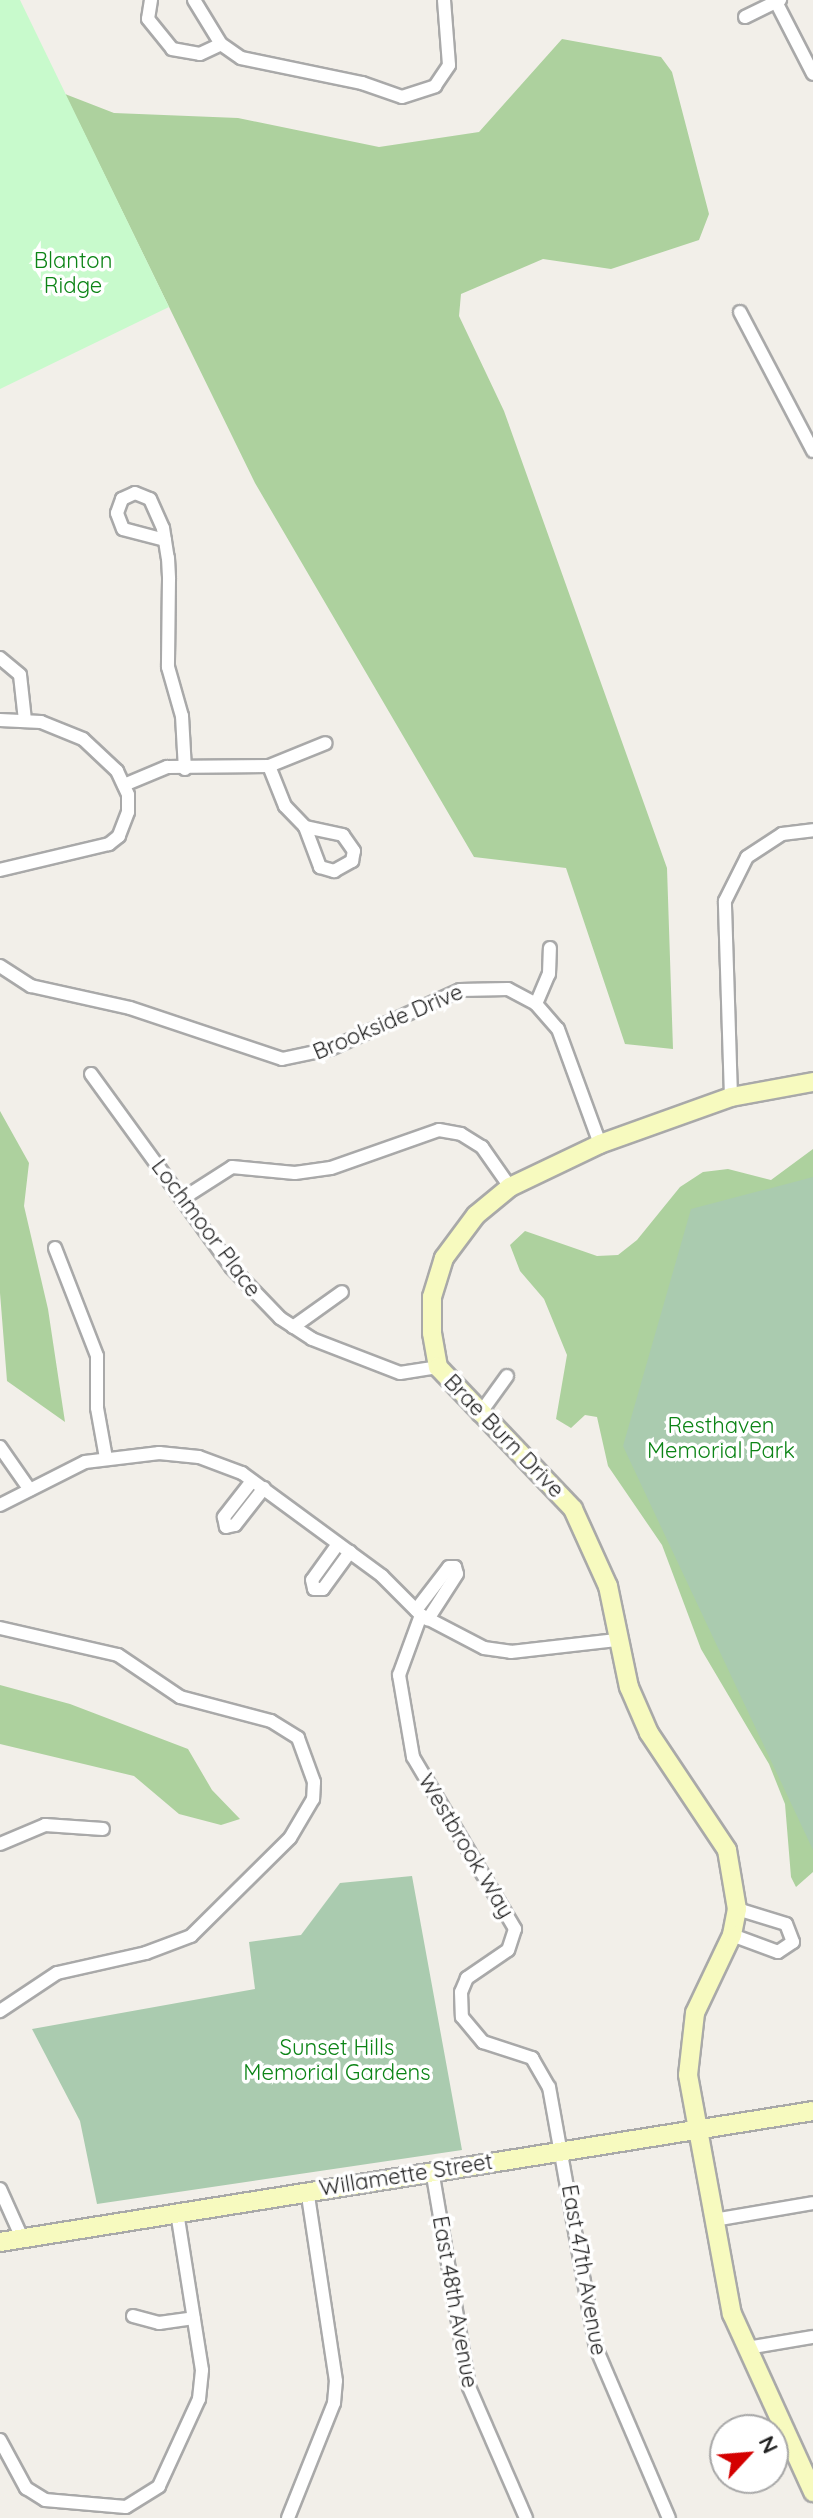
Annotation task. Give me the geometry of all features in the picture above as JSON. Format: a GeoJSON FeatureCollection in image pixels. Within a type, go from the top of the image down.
{"type":"FeatureCollection","features":[{"type":"Feature","properties":{"kind":"street"},"geometry":{"type":"LineString","coordinates":[[151,0],[148,19],[172,49],[200,54],[221,44]]}},
{"type":"Feature","properties":{"kind":"street"},"geometry":{"type":"LineString","coordinates":[[194,0],[221,44],[262,65],[411,97],[435,86],[449,65],[444,0]]}},
{"type":"Feature","properties":{"kind":"street"},"geometry":{"type":"LineString","coordinates":[[745,17],[777,0],[813,74]]}},
{"type":"Feature","properties":{"kind":"street"},"geometry":{"type":"LineString","coordinates":[[740,312],[813,451]]}},
{"type":"Feature","properties":{"kind":"street"},"geometry":{"type":"LineString","coordinates":[[165,540],[123,529],[117,513],[122,499],[135,493],[150,499],[165,540],[168,667],[182,716],[185,769]]}},
{"type":"Feature","properties":{"kind":"street"},"geometry":{"type":"LineString","coordinates":[[0,658],[20,675],[25,720]]}},
{"type":"Feature","properties":{"kind":"street"},"geometry":{"type":"LineString","coordinates":[[0,720],[25,720],[83,739],[109,761],[124,785],[128,812],[114,841],[81,855],[0,870]]}},
{"type":"Feature","properties":{"kind":"street"},"geometry":{"type":"LineString","coordinates":[[124,785],[167,767],[269,766],[326,743]]}},
{"type":"Feature","properties":{"kind":"street"},"geometry":{"type":"LineString","coordinates":[[269,766],[285,806],[305,827]]}},
{"type":"Feature","properties":{"kind":"street"},"geometry":{"type":"LineString","coordinates":[[731,1097],[725,901],[747,857],[782,834],[813,830]]}},
{"type":"Feature","properties":{"kind":"street"},"geometry":{"type":"LineString","coordinates":[[536,1004],[549,974],[550,948]]}},
{"type":"Feature","properties":{"kind":"street","name":"Brookside Drive"},"geometry":{"type":"LineString","coordinates":[[0,966],[31,986],[130,1008],[282,1059],[319,1053],[472,987],[508,989],[536,1004],[558,1029],[600,1144]]}},
{"type":"Feature","properties":{"kind":"street","name":"Lochmoor Place"},"geometry":{"type":"LineString","coordinates":[[91,1074],[251,1291],[293,1327],[400,1373],[438,1367]]}},
{"type":"Feature","properties":{"kind":"street","name":"Brae Burn Drive"},"geometry":{"type":"LineString","coordinates":[[813,1082],[731,1097],[600,1144],[510,1187],[476,1215],[444,1258],[432,1297],[438,1367],[479,1415],[514,1443],[573,1509],[608,1586],[616,1640],[649,1733],[727,1850],[737,1909],[732,1935],[709,1976],[689,2042],[688,2075],[732,2314],[813,2492]]}},
{"type":"Feature","properties":{"kind":"street"},"geometry":{"type":"LineString","coordinates":[[182,1199],[232,1167],[295,1173],[331,1168],[439,1130],[461,1134],[482,1147],[510,1187]]}},
{"type":"Feature","properties":{"kind":"street"},"geometry":{"type":"LineString","coordinates":[[55,1248],[97,1356],[97,1408],[106,1458]]}},
{"type":"Feature","properties":{"kind":"street"},"geometry":{"type":"LineString","coordinates":[[293,1327],[342,1292]]}},
{"type":"Feature","properties":{"kind":"street"},"geometry":{"type":"LineString","coordinates":[[479,1415],[507,1376]]}},
{"type":"Feature","properties":{"kind":"street"},"geometry":{"type":"LineString","coordinates":[[0,1447],[30,1490]]}},
{"type":"Feature","properties":{"kind":"street"},"geometry":{"type":"LineString","coordinates":[[0,1505],[85,1462],[159,1453],[199,1457],[258,1484],[350,1552],[421,1615],[484,1648],[511,1652],[616,1640]]}},
{"type":"Feature","properties":{"kind":"street"},"geometry":{"type":"LineString","coordinates":[[338,1544],[312,1580],[314,1589],[323,1589],[350,1552]]}},
{"type":"Feature","properties":{"kind":"street","name":"Westbrook Way"},"geometry":{"type":"LineString","coordinates":[[421,1615],[399,1675],[413,1757],[515,1929],[508,1950],[467,1978],[461,1992],[462,2017],[480,2041],[520,2052],[537,2063],[554,2101],[564,2151]]}},
{"type":"Feature","properties":{"kind":"street"},"geometry":{"type":"LineString","coordinates":[[0,1628],[118,1655],[180,1697],[271,1721],[298,1738],[314,1782],[313,1799],[290,1838],[191,1936],[146,1953],[57,1973],[3,2008]]}},
{"type":"Feature","properties":{"kind":"street"},"geometry":{"type":"LineString","coordinates":[[0,1844],[45,1825],[103,1829]]}},
{"type":"Feature","properties":{"kind":"street"},"geometry":{"type":"LineString","coordinates":[[732,1935],[778,1952],[793,1942],[786,1924],[737,1909]]}},
{"type":"Feature","properties":{"kind":"street","name":"Willamette Street"},"geometry":{"type":"LineString","coordinates":[[0,2242],[307,2190],[813,2111]]}},
{"type":"Feature","properties":{"kind":"street","name":"East 47th Avenue"},"geometry":{"type":"LineString","coordinates":[[564,2151],[596,2348],[669,2518]]}},
{"type":"Feature","properties":{"kind":"street","name":"East 48th Avenue"},"geometry":{"type":"LineString","coordinates":[[432,2170],[469,2387],[526,2518]]}},
{"type":"Feature","properties":{"kind":"street"},"geometry":{"type":"LineString","coordinates":[[0,2189],[22,2238]]}},
{"type":"Feature","properties":{"kind":"street"},"geometry":{"type":"LineString","coordinates":[[288,2518],[334,2403],[336,2381],[307,2190]]}},
{"type":"Feature","properties":{"kind":"street"},"geometry":{"type":"LineString","coordinates":[[714,2220],[813,2203]]}},
{"type":"Feature","properties":{"kind":"street"},"geometry":{"type":"LineString","coordinates":[[0,2440],[26,2488],[45,2500],[108,2508],[144,2500],[169,2468],[199,2399],[202,2370],[177,2213]]}},
{"type":"Feature","properties":{"kind":"street"},"geometry":{"type":"LineString","coordinates":[[133,2316],[159,2323],[194,2318]]}},
{"type":"Feature","properties":{"kind":"street"},"geometry":{"type":"LineString","coordinates":[[747,2348],[813,2337]]}},
{"type":"Feature","properties":{"kind":"green space","name":"Blanton Ridge"},"geometry":{"type":"Polygon","coordinates":[[[0,0],[20,0],[169,307],[0,389],[0,0]]]}},
{"type":"Feature","properties":{"kind":"green space"},"geometry":{"type":"Polygon","coordinates":[[[562,39],[661,57],[672,72],[709,214],[699,240],[611,269],[543,259],[461,294],[459,316],[504,411],[667,868],[673,1049],[625,1044],[566,868],[474,857],[255,483],[65,94],[114,113],[238,118],[379,147],[479,132],[562,39]]]}},
{"type":"Feature","properties":{"kind":"green space"},"geometry":{"type":"Polygon","coordinates":[[[0,1111],[29,1163],[24,1206],[48,1309],[65,1422],[7,1381],[0,1293],[0,1111]]]}},
{"type":"Feature","properties":{"kind":"green space","name":"Resthaven Memorial Park"},"geometry":{"type":"Polygon","coordinates":[[[813,1149],[813,1872],[796,1887],[791,1877],[785,1804],[769,1764],[701,1649],[662,1545],[608,1466],[597,1417],[585,1415],[571,1428],[556,1419],[567,1355],[544,1299],[520,1271],[510,1245],[525,1231],[597,1256],[618,1255],[637,1240],[680,1187],[703,1172],[728,1169],[771,1180],[813,1149]]]}},
{"type":"Feature","properties":{"kind":"green space","name":"Resthaven Memorial Park"},"geometry":{"type":"Polygon","coordinates":[[[813,1177],[813,1850],[623,1446],[691,1209],[813,1177]]]}},
{"type":"Feature","properties":{"kind":"green space"},"geometry":{"type":"Polygon","coordinates":[[[0,1685],[70,1704],[188,1749],[212,1790],[240,1819],[221,1825],[179,1814],[134,1776],[0,1744],[0,1685]]]}},
{"type":"Feature","properties":{"kind":"green space","name":"Sunset Hills Memorial Gardens"},"geometry":{"type":"Polygon","coordinates":[[[412,1876],[462,2150],[97,2204],[80,2121],[32,2029],[255,1989],[249,1942],[301,1935],[340,1883],[412,1876]]]}}]}
